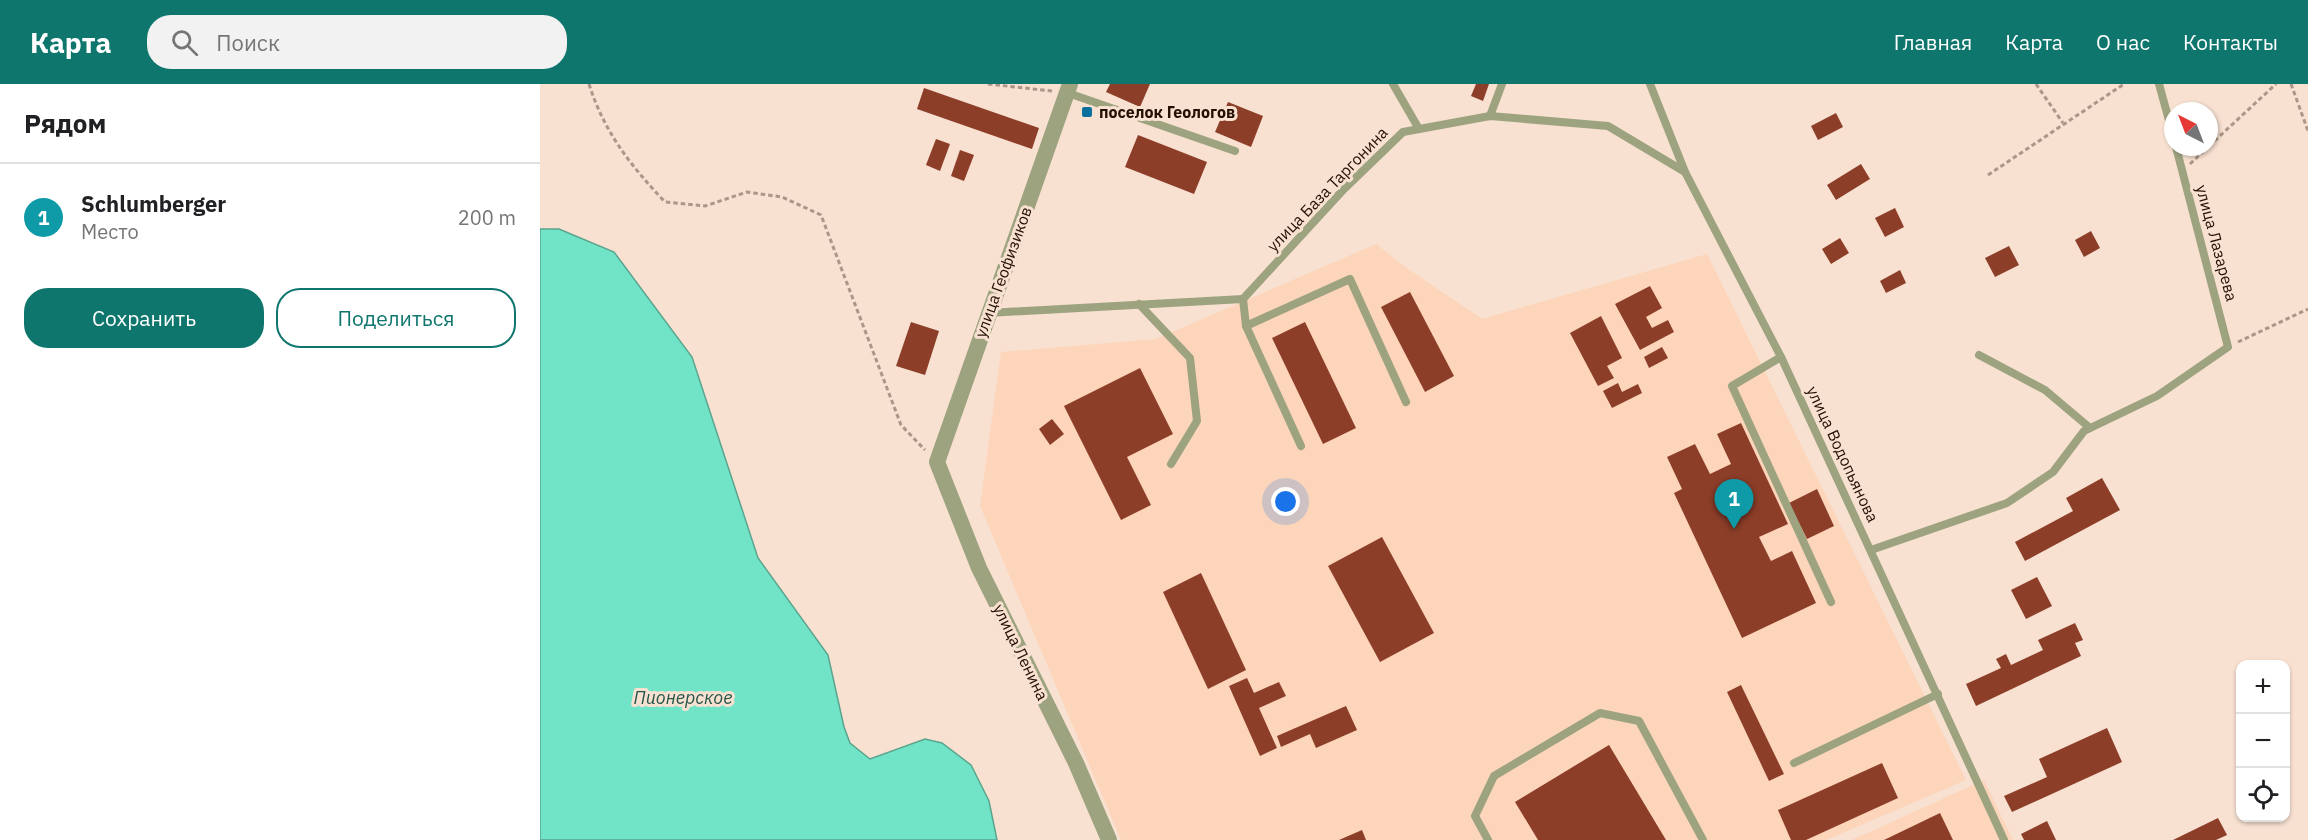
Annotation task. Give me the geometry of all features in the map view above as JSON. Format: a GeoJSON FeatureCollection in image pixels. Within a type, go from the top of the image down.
{"type":"FeatureCollection","features":[{"type":"Feature","properties":{"kind":"street","name":"улица Геофизиков"},"geometry":{"type":"LineString","coordinates":[[937,462],[1069,88]]}},
{"type":"Feature","properties":{"kind":"street","name":"улица Ленина"},"geometry":{"type":"LineString","coordinates":[[937,462],[979,568],[1076,763],[1109,840]]}},
{"type":"Feature","properties":{"kind":"lane"},"geometry":{"type":"LineString","coordinates":[[1393,84],[1419,129]]}},
{"type":"Feature","properties":{"kind":"lane"},"geometry":{"type":"LineString","coordinates":[[1490,116],[1502,84]]}},
{"type":"Feature","properties":{"kind":"lane","name":"улица Водопьянова"},"geometry":{"type":"LineString","coordinates":[[1650,84],[1685,172],[1781,357],[2003,838]]}},
{"type":"Feature","properties":{"kind":"lane"},"geometry":{"type":"LineString","coordinates":[[2159,84],[2164,102]]}},
{"type":"Feature","properties":{"kind":"lane"},"geometry":{"type":"LineString","coordinates":[[1069,88],[1235,152]]}},
{"type":"Feature","properties":{"kind":"lane","name":"улица База Таргонина"},"geometry":{"type":"LineString","coordinates":[[1243,298],[1344,189],[1403,132],[1490,116],[1608,126],[1685,172]]}},
{"type":"Feature","properties":{"kind":"lane","name":"улица Лазарева"},"geometry":{"type":"LineString","coordinates":[[2178,156],[2228,346]]}},
{"type":"Feature","properties":{"kind":"lane"},"geometry":{"type":"LineString","coordinates":[[1246,326],[1350,279],[1406,402]]}},
{"type":"Feature","properties":{"kind":"lane"},"geometry":{"type":"LineString","coordinates":[[988,313],[1243,298],[1246,326],[1301,446]]}},
{"type":"Feature","properties":{"kind":"lane"},"geometry":{"type":"LineString","coordinates":[[1139,304],[1190,358],[1197,421],[1172,464]]}},
{"type":"Feature","properties":{"kind":"lane"},"geometry":{"type":"LineString","coordinates":[[1871,550],[2007,503],[2053,472],[2084,431],[2157,396],[2228,346]]}},
{"type":"Feature","properties":{"kind":"lane"},"geometry":{"type":"LineString","coordinates":[[1979,355],[2045,390],[2090,428]]}},
{"type":"Feature","properties":{"kind":"lane"},"geometry":{"type":"LineString","coordinates":[[1781,357],[1731,386],[1831,602]]}},
{"type":"Feature","properties":{"kind":"lane"},"geometry":{"type":"LineString","coordinates":[[1794,763],[1938,694]]}},
{"type":"Feature","properties":{"kind":"lane"},"geometry":{"type":"LineString","coordinates":[[1488,840],[1475,816],[1494,776],[1600,713],[1639,721],[1703,840]]}},
{"type":"Feature","properties":{"kind":"lane"},"geometry":{"type":"LineString","coordinates":[[1992,840],[2003,838]]}},
{"type":"Feature","properties":{"kind":"path"},"geometry":{"type":"LineString","coordinates":[[589,84],[597,109],[630,164],[665,202],[705,206],[747,192],[782,197],[820,215],[901,425],[937,462]]}},
{"type":"Feature","properties":{"kind":"path"},"geometry":{"type":"LineString","coordinates":[[988,84],[1069,88]]}},
{"type":"Feature","properties":{"kind":"path"},"geometry":{"type":"LineString","coordinates":[[2036,84],[2063,123]]}},
{"type":"Feature","properties":{"kind":"path"},"geometry":{"type":"LineString","coordinates":[[1988,175],[2124,84]]}},
{"type":"Feature","properties":{"kind":"path"},"geometry":{"type":"LineString","coordinates":[[2218,139],[2276,84]]}},
{"type":"Feature","properties":{"kind":"path"},"geometry":{"type":"LineString","coordinates":[[2291,84],[2308,131]]}},
{"type":"Feature","properties":{"kind":"path"},"geometry":{"type":"LineString","coordinates":[[2182,171],[2199,156]]}},
{"type":"Feature","properties":{"kind":"path"},"geometry":{"type":"LineString","coordinates":[[2228,346],[2272,323],[2308,309]]}},
{"type":"Feature","properties":{"kind":"shaded area"},"geometry":{"type":"Polygon","coordinates":[[[1376,244],[1482,319],[1707,254],[1966,780],[1826,840],[1121,840],[980,506],[1001,352],[1156,339],[1376,244]]]}},
{"type":"Feature","properties":{"kind":"shaded area"},"geometry":{"type":"Polygon","coordinates":[[[1984,780],[2013,840],[1852,840],[1984,780]]]}},
{"type":"Feature","properties":{"kind":"water","name":"Пионерское"},"geometry":{"type":"Polygon","coordinates":[[[540,229],[559,229],[614,252],[692,357],[758,558],[828,655],[844,727],[850,743],[870,759],[925,739],[942,743],[971,765],[989,801],[997,840],[540,840],[540,229]]]}},
{"type":"Feature","properties":{"kind":"building"},"geometry":{"type":"Polygon","coordinates":[[[1110,84],[1150,84],[1140,107],[1106,92],[1110,84]]]}},
{"type":"Feature","properties":{"kind":"building"},"geometry":{"type":"Polygon","coordinates":[[[1476,84],[1489,84],[1483,101],[1471,96],[1476,84]]]}},
{"type":"Feature","properties":{"kind":"building"},"geometry":{"type":"Polygon","coordinates":[[[924,88],[1039,128],[1032,149],[917,109],[924,88]]]}},
{"type":"Feature","properties":{"kind":"building"},"geometry":{"type":"Polygon","coordinates":[[[1228,102],[1263,116],[1251,147],[1215,132],[1228,102]]]}},
{"type":"Feature","properties":{"kind":"building"},"geometry":{"type":"Polygon","coordinates":[[[1836,113],[1843,127],[1818,140],[1811,126],[1836,113]]]}},
{"type":"Feature","properties":{"kind":"building"},"geometry":{"type":"Polygon","coordinates":[[[1138,135],[1207,162],[1194,194],[1125,167],[1138,135]]]}},
{"type":"Feature","properties":{"kind":"building"},"geometry":{"type":"Polygon","coordinates":[[[936,139],[950,144],[940,171],[926,165],[936,139]]]}},
{"type":"Feature","properties":{"kind":"building"},"geometry":{"type":"Polygon","coordinates":[[[960,150],[974,155],[964,181],[951,176],[960,150]]]}},
{"type":"Feature","properties":{"kind":"building"},"geometry":{"type":"Polygon","coordinates":[[[1861,164],[1870,179],[1836,200],[1827,185],[1861,164]]]}},
{"type":"Feature","properties":{"kind":"building"},"geometry":{"type":"Polygon","coordinates":[[[1895,208],[1904,227],[1885,237],[1875,218],[1895,208]]]}},
{"type":"Feature","properties":{"kind":"building"},"geometry":{"type":"Polygon","coordinates":[[[2091,231],[2100,248],[2084,257],[2075,240],[2091,231]]]}},
{"type":"Feature","properties":{"kind":"building"},"geometry":{"type":"Polygon","coordinates":[[[1840,238],[1849,253],[1831,264],[1822,249],[1840,238]]]}},
{"type":"Feature","properties":{"kind":"building"},"geometry":{"type":"Polygon","coordinates":[[[2009,246],[2019,265],[1995,277],[1985,258],[2009,246]]]}},
{"type":"Feature","properties":{"kind":"building"},"geometry":{"type":"Polygon","coordinates":[[[1900,270],[1906,283],[1886,293],[1880,281],[1900,270]]]}},
{"type":"Feature","properties":{"kind":"building"},"geometry":{"type":"Polygon","coordinates":[[[1650,286],[1662,308],[1646,317],[1652,328],[1668,320],[1674,332],[1640,350],[1615,304],[1650,286]]]}},
{"type":"Feature","properties":{"kind":"building"},"geometry":{"type":"Polygon","coordinates":[[[1410,292],[1454,376],[1425,392],[1381,307],[1410,292]]]}},
{"type":"Feature","properties":{"kind":"building"},"geometry":{"type":"Polygon","coordinates":[[[1601,316],[1622,358],[1607,366],[1614,378],[1598,386],[1570,333],[1601,316]]]}},
{"type":"Feature","properties":{"kind":"building"},"geometry":{"type":"Polygon","coordinates":[[[911,322],[939,331],[925,375],[896,366],[911,322]]]}},
{"type":"Feature","properties":{"kind":"building"},"geometry":{"type":"Polygon","coordinates":[[[1305,322],[1356,428],[1323,444],[1272,338],[1305,322]]]}},
{"type":"Feature","properties":{"kind":"building"},"geometry":{"type":"Polygon","coordinates":[[[1662,347],[1668,358],[1649,368],[1644,357],[1662,347]]]}},
{"type":"Feature","properties":{"kind":"building"},"geometry":{"type":"Polygon","coordinates":[[[1140,368],[1173,434],[1127,457],[1151,505],[1121,520],[1064,406],[1140,368]]]}},
{"type":"Feature","properties":{"kind":"building"},"geometry":{"type":"Polygon","coordinates":[[[1618,383],[1622,392],[1638,384],[1642,393],[1612,408],[1603,391],[1618,383]]]}},
{"type":"Feature","properties":{"kind":"building"},"geometry":{"type":"Polygon","coordinates":[[[1052,419],[1064,434],[1050,445],[1039,429],[1052,419]]]}},
{"type":"Feature","properties":{"kind":"building"},"geometry":{"type":"Polygon","coordinates":[[[1741,423],[1788,524],[1759,537],[1771,561],[1792,551],[1816,603],[1742,638],[1674,493],[1682,489],[1667,457],[1695,444],[1710,474],[1731,464],[1717,434],[1741,423]]]}},
{"type":"Feature","properties":{"kind":"building"},"geometry":{"type":"Polygon","coordinates":[[[2102,478],[2120,510],[2025,561],[2015,542],[2073,511],[2066,498],[2102,478]]]}},
{"type":"Feature","properties":{"kind":"building"},"geometry":{"type":"Polygon","coordinates":[[[1817,489],[1834,526],[1807,539],[1789,503],[1817,489]]]}},
{"type":"Feature","properties":{"kind":"building"},"geometry":{"type":"Polygon","coordinates":[[[1382,537],[1434,633],[1380,662],[1328,566],[1382,537]]]}},
{"type":"Feature","properties":{"kind":"building"},"geometry":{"type":"Polygon","coordinates":[[[1201,573],[1246,670],[1208,689],[1163,592],[1201,573]]]}},
{"type":"Feature","properties":{"kind":"building"},"geometry":{"type":"Polygon","coordinates":[[[2037,577],[2052,606],[2026,619],[2011,590],[2037,577]]]}},
{"type":"Feature","properties":{"kind":"building"},"geometry":{"type":"Polygon","coordinates":[[[2075,623],[2083,640],[2075,643],[2081,656],[1976,706],[1966,684],[2001,668],[1996,659],[2006,654],[2011,665],[2043,650],[2038,640],[2075,623]]]}},
{"type":"Feature","properties":{"kind":"building"},"geometry":{"type":"Polygon","coordinates":[[[1247,678],[1254,693],[1279,682],[1286,696],[1259,708],[1277,748],[1260,756],[1229,686],[1247,678]]]}},
{"type":"Feature","properties":{"kind":"building"},"geometry":{"type":"Polygon","coordinates":[[[1741,685],[1784,774],[1769,781],[1727,692],[1741,685]]]}},
{"type":"Feature","properties":{"kind":"building"},"geometry":{"type":"Polygon","coordinates":[[[1346,706],[1357,730],[1316,748],[1310,734],[1281,747],[1277,736],[1346,706]]]}},
{"type":"Feature","properties":{"kind":"building"},"geometry":{"type":"Polygon","coordinates":[[[2107,728],[2122,762],[2012,812],[2004,796],[2047,777],[2039,759],[2107,728]]]}},
{"type":"Feature","properties":{"kind":"building"},"geometry":{"type":"Polygon","coordinates":[[[1609,745],[1666,840],[1538,840],[1515,802],[1609,745]]]}},
{"type":"Feature","properties":{"kind":"building"},"geometry":{"type":"Polygon","coordinates":[[[1882,763],[1898,798],[1806,840],[1791,840],[1778,810],[1882,763]]]}},
{"type":"Feature","properties":{"kind":"building"},"geometry":{"type":"Polygon","coordinates":[[[1940,813],[1953,840],[1884,840],[1940,813]]]}},
{"type":"Feature","properties":{"kind":"building"},"geometry":{"type":"Polygon","coordinates":[[[2218,818],[2227,835],[2216,840],[2173,840],[2218,818]]]}},
{"type":"Feature","properties":{"kind":"building"},"geometry":{"type":"Polygon","coordinates":[[[2047,821],[2056,840],[2024,840],[2021,834],[2047,821]]]}},
{"type":"Feature","properties":{"kind":"building"},"geometry":{"type":"Polygon","coordinates":[[[1362,830],[1366,840],[1339,840],[1362,830]]]}},
{"type":"Feature","properties":{"kind":"place","name":"поселок Геологов"},"geometry":{"type":"Point","coordinates":[1087,112]}},
{"type":"Feature","properties":{"kind":"place","name":"Schlumberger"},"geometry":{"type":"Point","coordinates":[1734,529]}}]}
